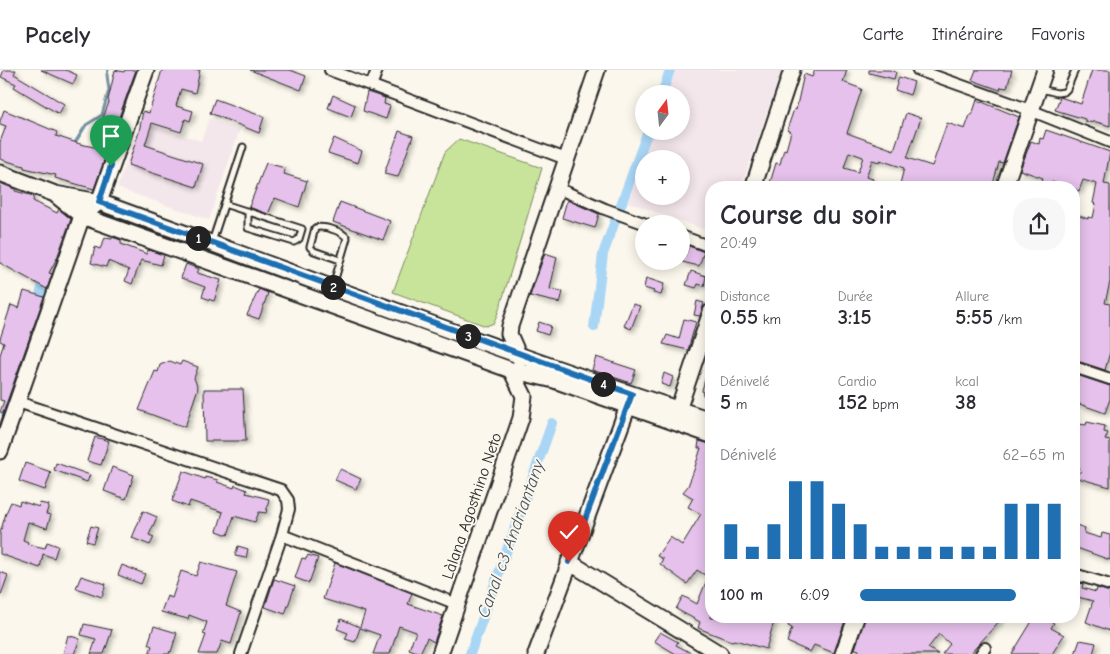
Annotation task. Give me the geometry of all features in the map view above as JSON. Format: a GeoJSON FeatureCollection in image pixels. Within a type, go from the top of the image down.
{"type":"FeatureCollection","features":[{"type":"Feature","properties":{"kind":"street"},"geometry":{"type":"LineString","coordinates":[[0,451],[82,216],[99,202],[146,70]]}},
{"type":"Feature","properties":{"kind":"street"},"geometry":{"type":"LineString","coordinates":[[330,70],[566,159]]}},
{"type":"Feature","properties":{"kind":"street"},"geometry":{"type":"LineString","coordinates":[[371,86],[377,70]]}},
{"type":"Feature","properties":{"kind":"street"},"geometry":{"type":"LineString","coordinates":[[511,370],[521,362],[509,334],[510,326],[597,70]]}},
{"type":"Feature","properties":{"kind":"street"},"geometry":{"type":"LineString","coordinates":[[755,181],[792,70]]}},
{"type":"Feature","properties":{"kind":"street"},"geometry":{"type":"LineString","coordinates":[[918,70],[1030,110],[1110,142]]}},
{"type":"Feature","properties":{"kind":"street"},"geometry":{"type":"LineString","coordinates":[[1006,181],[1045,70]]}},
{"type":"Feature","properties":{"kind":"street"},"geometry":{"type":"LineString","coordinates":[[0,173],[55,194],[99,202],[483,341],[630,400],[676,416],[705,432]]}},
{"type":"Feature","properties":{"kind":"street"},"geometry":{"type":"LineString","coordinates":[[557,188],[635,220]]}},
{"type":"Feature","properties":{"kind":"street"},"geometry":{"type":"LineString","coordinates":[[55,194],[82,216],[511,370],[630,400]]}},
{"type":"Feature","properties":{"kind":"street"},"geometry":{"type":"LineString","coordinates":[[690,239],[705,245]]}},
{"type":"Feature","properties":{"kind":"street"},"geometry":{"type":"LineString","coordinates":[[483,341],[492,340],[500,336],[510,326]]}},
{"type":"Feature","properties":{"kind":"street"},"geometry":{"type":"LineString","coordinates":[[676,416],[705,330]]}},
{"type":"Feature","properties":{"kind":"street"},"geometry":{"type":"LineString","coordinates":[[1080,369],[1110,379]]}},
{"type":"Feature","properties":{"kind":"street","name":"Làlana Agosthino Neto"},"geometry":{"type":"LineString","coordinates":[[440,654],[521,418],[524,396],[511,370]]}},
{"type":"Feature","properties":{"kind":"street"},"geometry":{"type":"LineString","coordinates":[[536,654],[630,400]]}},
{"type":"Feature","properties":{"kind":"street"},"geometry":{"type":"LineString","coordinates":[[18,402],[281,490],[288,500],[289,509],[282,535],[241,654]]}},
{"type":"Feature","properties":{"kind":"street"},"geometry":{"type":"LineString","coordinates":[[676,416],[705,419]]}},
{"type":"Feature","properties":{"kind":"street"},"geometry":{"type":"LineString","coordinates":[[282,535],[457,604]]}},
{"type":"Feature","properties":{"kind":"street"},"geometry":{"type":"LineString","coordinates":[[569,562],[720,654]]}},
{"type":"Feature","properties":{"kind":"street"},"geometry":{"type":"LineString","coordinates":[[1080,576],[1110,585]]}},
{"type":"Feature","properties":{"kind":"street"},"geometry":{"type":"LineString","coordinates":[[843,654],[854,623]]}},
{"type":"Feature","properties":{"kind":"lane"},"geometry":{"type":"LineString","coordinates":[[1038,88],[1057,93],[1064,92],[1075,70]]}},
{"type":"Feature","properties":{"kind":"lane"},"geometry":{"type":"LineString","coordinates":[[211,243],[243,147]]}},
{"type":"Feature","properties":{"kind":"lane"},"geometry":{"type":"LineString","coordinates":[[224,204],[248,211],[302,230],[299,239],[294,242],[248,228],[248,211]]}},
{"type":"Feature","properties":{"kind":"lane"},"geometry":{"type":"LineString","coordinates":[[332,287],[347,238],[344,234],[320,226],[315,228],[310,247],[314,251],[340,260]]}},
{"type":"Feature","properties":{"kind":"shaded area"},"geometry":{"type":"Polygon","coordinates":[[[675,70],[782,70],[743,181],[705,181],[705,230],[690,224],[690,215],[664,215],[636,205],[690,205],[690,150],[646,150],[650,140],[690,140],[690,85],[670,85],[675,70]]]}},
{"type":"Feature","properties":{"kind":"shaded area"},"geometry":{"type":"Polygon","coordinates":[[[209,119],[240,129],[209,220],[117,188],[140,121],[201,141],[209,119]]]}},
{"type":"Feature","properties":{"kind":"shaded area"},"geometry":{"type":"Polygon","coordinates":[[[635,182],[635,205],[628,202],[635,182]]]}},
{"type":"Feature","properties":{"kind":"green space"},"geometry":{"type":"Polygon","coordinates":[[[459,139],[542,168],[500,307],[494,323],[486,326],[393,292],[445,152],[459,139]]]}},
{"type":"Feature","properties":{"kind":"building"},"geometry":{"type":"Polygon","coordinates":[[[4,70],[16,70],[14,74],[64,104],[59,114],[14,87],[16,84],[1,77],[4,70]]]}},
{"type":"Feature","properties":{"kind":"building"},"geometry":{"type":"Polygon","coordinates":[[[41,70],[66,70],[77,75],[73,84],[41,70]]]}},
{"type":"Feature","properties":{"kind":"building"},"geometry":{"type":"Polygon","coordinates":[[[115,70],[124,72],[125,70],[136,70],[113,134],[99,129],[109,102],[115,70]]]}},
{"type":"Feature","properties":{"kind":"building"},"geometry":{"type":"Polygon","coordinates":[[[162,70],[200,70],[195,93],[181,89],[176,106],[193,111],[190,121],[185,119],[181,132],[152,123],[145,145],[203,164],[196,187],[128,165],[139,132],[143,111],[149,113],[162,70]]]}},
{"type":"Feature","properties":{"kind":"building"},"geometry":{"type":"Polygon","coordinates":[[[250,70],[290,70],[306,76],[301,90],[250,70]]]}},
{"type":"Feature","properties":{"kind":"building"},"geometry":{"type":"Polygon","coordinates":[[[815,70],[847,70],[843,82],[862,89],[847,133],[894,150],[906,113],[921,118],[907,158],[932,166],[947,123],[965,129],[977,100],[1019,117],[1003,163],[999,162],[994,181],[901,181],[904,168],[880,160],[880,162],[872,160],[866,177],[873,179],[872,181],[771,181],[776,163],[780,164],[784,149],[786,150],[791,132],[787,130],[794,109],[796,110],[804,74],[812,77],[815,70]],[[849,152],[844,168],[858,172],[863,157],[849,152]]]}},
{"type":"Feature","properties":{"kind":"building"},"geometry":{"type":"Polygon","coordinates":[[[869,70],[896,72],[894,79],[869,73],[869,70]]]}},
{"type":"Feature","properties":{"kind":"building"},"geometry":{"type":"Polygon","coordinates":[[[976,70],[1012,70],[1007,88],[1001,87],[1000,90],[972,80],[976,70]]]}},
{"type":"Feature","properties":{"kind":"building"},"geometry":{"type":"Polygon","coordinates":[[[1092,70],[1110,70],[1110,126],[1093,121],[1093,123],[1085,121],[1085,119],[1055,110],[1060,97],[1081,104],[1092,70]]]}},
{"type":"Feature","properties":{"kind":"building"},"geometry":{"type":"Polygon","coordinates":[[[899,77],[914,82],[910,95],[895,90],[899,77]]]}},
{"type":"Feature","properties":{"kind":"building"},"geometry":{"type":"Polygon","coordinates":[[[367,92],[385,98],[384,104],[390,106],[386,119],[363,111],[367,92]]]}},
{"type":"Feature","properties":{"kind":"building"},"geometry":{"type":"Polygon","coordinates":[[[333,95],[355,105],[351,117],[328,108],[333,95]]]}},
{"type":"Feature","properties":{"kind":"building"},"geometry":{"type":"Polygon","coordinates":[[[215,99],[264,117],[259,133],[210,113],[215,99]]]}},
{"type":"Feature","properties":{"kind":"building"},"geometry":{"type":"Polygon","coordinates":[[[4,110],[57,132],[56,136],[108,150],[94,189],[55,178],[56,175],[24,168],[24,166],[0,159],[0,142],[6,126],[0,124],[4,110]]]}},
{"type":"Feature","properties":{"kind":"building"},"geometry":{"type":"Polygon","coordinates":[[[1046,130],[1110,152],[1104,184],[1110,185],[1110,282],[1105,303],[1110,304],[1110,352],[1105,370],[1080,362],[1080,216],[1088,219],[1088,217],[1093,218],[1096,204],[1093,203],[1097,184],[1083,180],[1080,188],[1080,181],[1042,181],[1043,178],[1020,170],[1031,141],[1039,144],[1040,138],[1043,139],[1046,130]]]}},
{"type":"Feature","properties":{"kind":"building"},"geometry":{"type":"Polygon","coordinates":[[[399,131],[413,136],[398,177],[384,174],[399,131]]]}},
{"type":"Feature","properties":{"kind":"building"},"geometry":{"type":"Polygon","coordinates":[[[334,138],[362,151],[358,163],[328,153],[334,138]]]}},
{"type":"Feature","properties":{"kind":"building"},"geometry":{"type":"Polygon","coordinates":[[[266,163],[285,168],[284,174],[307,181],[299,207],[275,198],[268,214],[249,207],[266,163]]]}},
{"type":"Feature","properties":{"kind":"building"},"geometry":{"type":"Polygon","coordinates":[[[0,183],[15,189],[15,191],[34,196],[33,201],[57,213],[59,209],[71,219],[57,258],[49,273],[52,274],[47,289],[0,263],[0,183]]]}},
{"type":"Feature","properties":{"kind":"building"},"geometry":{"type":"Polygon","coordinates":[[[567,200],[599,214],[595,228],[562,218],[567,200]]]}},
{"type":"Feature","properties":{"kind":"building"},"geometry":{"type":"Polygon","coordinates":[[[340,202],[390,221],[383,240],[333,222],[340,202]]]}},
{"type":"Feature","properties":{"kind":"building"},"geometry":{"type":"Polygon","coordinates":[[[112,237],[121,240],[121,244],[147,254],[148,250],[164,255],[161,265],[141,260],[132,284],[125,281],[129,270],[108,261],[106,267],[91,263],[95,247],[100,249],[105,238],[112,239],[112,237]]]}},
{"type":"Feature","properties":{"kind":"building"},"geometry":{"type":"Polygon","coordinates":[[[690,246],[704,252],[699,266],[690,264],[690,246]]]}},
{"type":"Feature","properties":{"kind":"building"},"geometry":{"type":"Polygon","coordinates":[[[545,253],[557,257],[550,289],[563,292],[560,303],[530,296],[545,253]]]}},
{"type":"Feature","properties":{"kind":"building"},"geometry":{"type":"Polygon","coordinates":[[[186,264],[199,269],[197,273],[221,280],[214,301],[202,297],[205,287],[181,278],[186,264]]]}},
{"type":"Feature","properties":{"kind":"building"},"geometry":{"type":"Polygon","coordinates":[[[691,271],[705,276],[704,286],[698,284],[696,288],[686,285],[691,271]]]}},
{"type":"Feature","properties":{"kind":"building"},"geometry":{"type":"Polygon","coordinates":[[[646,278],[664,284],[661,295],[644,288],[646,278]]]}},
{"type":"Feature","properties":{"kind":"building"},"geometry":{"type":"Polygon","coordinates":[[[259,289],[268,293],[259,319],[247,315],[259,289]]]}},
{"type":"Feature","properties":{"kind":"building"},"geometry":{"type":"Polygon","coordinates":[[[24,291],[44,297],[3,413],[0,412],[4,401],[0,400],[0,355],[4,343],[0,339],[11,305],[19,308],[24,291]]]}},
{"type":"Feature","properties":{"kind":"building"},"geometry":{"type":"Polygon","coordinates":[[[697,301],[704,303],[700,316],[694,315],[697,301]]]}},
{"type":"Feature","properties":{"kind":"building"},"geometry":{"type":"Polygon","coordinates":[[[633,304],[640,306],[631,329],[624,326],[633,304]]]}},
{"type":"Feature","properties":{"kind":"building"},"geometry":{"type":"Polygon","coordinates":[[[684,319],[696,322],[688,350],[663,344],[667,335],[679,339],[684,319]]]}},
{"type":"Feature","properties":{"kind":"building"},"geometry":{"type":"Polygon","coordinates":[[[539,322],[551,326],[548,335],[536,331],[539,322]]]}},
{"type":"Feature","properties":{"kind":"building"},"geometry":{"type":"Polygon","coordinates":[[[596,357],[636,370],[631,383],[592,370],[596,357]]]}},
{"type":"Feature","properties":{"kind":"building"},"geometry":{"type":"Polygon","coordinates":[[[170,361],[180,365],[182,361],[198,367],[194,378],[198,388],[185,427],[139,410],[155,371],[158,372],[160,365],[170,361]]]}},
{"type":"Feature","properties":{"kind":"building"},"geometry":{"type":"Polygon","coordinates":[[[664,373],[673,377],[670,387],[661,384],[664,373]]]}},
{"type":"Feature","properties":{"kind":"building"},"geometry":{"type":"Polygon","coordinates":[[[1080,376],[1110,386],[1110,399],[1105,413],[1080,404],[1080,376]]]}},
{"type":"Feature","properties":{"kind":"building"},"geometry":{"type":"Polygon","coordinates":[[[705,380],[705,396],[702,390],[705,380]]]}},
{"type":"Feature","properties":{"kind":"building"},"geometry":{"type":"Polygon","coordinates":[[[204,389],[243,389],[246,441],[205,441],[204,389]]]}},
{"type":"Feature","properties":{"kind":"building"},"geometry":{"type":"Polygon","coordinates":[[[1087,422],[1105,426],[1104,432],[1108,433],[1105,440],[1110,441],[1110,487],[1080,479],[1080,424],[1086,425],[1087,422]]]}},
{"type":"Feature","properties":{"kind":"building"},"geometry":{"type":"Polygon","coordinates":[[[95,437],[109,441],[101,465],[87,461],[95,437]]]}},
{"type":"Feature","properties":{"kind":"building"},"geometry":{"type":"Polygon","coordinates":[[[699,441],[705,442],[705,575],[697,570],[687,584],[660,564],[663,559],[657,556],[670,537],[682,545],[701,514],[688,507],[693,498],[683,492],[688,486],[694,470],[701,448],[698,448],[699,441]]]}},
{"type":"Feature","properties":{"kind":"building"},"geometry":{"type":"Polygon","coordinates":[[[25,463],[51,472],[45,490],[19,481],[25,463]]]}},
{"type":"Feature","properties":{"kind":"building"},"geometry":{"type":"Polygon","coordinates":[[[56,463],[90,475],[87,482],[54,470],[56,463]]]}},
{"type":"Feature","properties":{"kind":"building"},"geometry":{"type":"Polygon","coordinates":[[[112,467],[134,475],[126,499],[104,491],[112,467]]]}},
{"type":"Feature","properties":{"kind":"building"},"geometry":{"type":"Polygon","coordinates":[[[340,469],[361,479],[356,489],[335,480],[340,469]]]}},
{"type":"Feature","properties":{"kind":"building"},"geometry":{"type":"Polygon","coordinates":[[[183,471],[205,479],[205,477],[218,480],[217,482],[234,488],[235,485],[247,490],[246,493],[269,499],[266,513],[259,512],[255,522],[234,516],[228,535],[217,531],[223,512],[190,501],[188,507],[172,501],[183,471]]]}},
{"type":"Feature","properties":{"kind":"building"},"geometry":{"type":"Polygon","coordinates":[[[20,501],[39,507],[40,503],[49,505],[46,514],[51,515],[47,528],[28,522],[23,540],[28,542],[27,544],[45,548],[47,542],[58,546],[54,558],[43,554],[40,568],[0,554],[0,533],[6,513],[11,502],[19,505],[20,501]]]}},
{"type":"Feature","properties":{"kind":"building"},"geometry":{"type":"Polygon","coordinates":[[[143,511],[157,517],[149,535],[154,537],[150,545],[132,538],[143,511]]]}},
{"type":"Feature","properties":{"kind":"building"},"geometry":{"type":"Polygon","coordinates":[[[91,526],[98,528],[93,543],[86,541],[91,526]]]}},
{"type":"Feature","properties":{"kind":"building"},"geometry":{"type":"Polygon","coordinates":[[[1080,526],[1085,528],[1084,533],[1101,538],[1102,533],[1110,535],[1110,560],[1080,549],[1080,526]]]}},
{"type":"Feature","properties":{"kind":"building"},"geometry":{"type":"Polygon","coordinates":[[[238,546],[248,549],[246,558],[235,556],[238,546]]]}},
{"type":"Feature","properties":{"kind":"building"},"geometry":{"type":"Polygon","coordinates":[[[308,555],[318,558],[309,583],[295,578],[302,558],[306,559],[308,555]]]}},
{"type":"Feature","properties":{"kind":"building"},"geometry":{"type":"Polygon","coordinates":[[[201,562],[237,572],[226,606],[241,612],[231,644],[222,641],[217,654],[199,654],[206,635],[203,634],[207,622],[189,615],[188,619],[161,612],[167,596],[172,598],[181,571],[196,576],[201,562]]]}},
{"type":"Feature","properties":{"kind":"building"},"geometry":{"type":"Polygon","coordinates":[[[335,563],[412,593],[408,604],[443,616],[434,642],[427,638],[420,653],[409,649],[416,632],[399,626],[390,654],[373,654],[380,635],[360,628],[355,642],[345,639],[348,633],[337,629],[341,619],[360,627],[365,612],[323,599],[335,563]]]}},
{"type":"Feature","properties":{"kind":"building"},"geometry":{"type":"Polygon","coordinates":[[[122,565],[145,574],[141,584],[118,575],[122,565]]]}},
{"type":"Feature","properties":{"kind":"building"},"geometry":{"type":"Polygon","coordinates":[[[0,572],[8,575],[1,595],[0,595],[0,572]]]}},
{"type":"Feature","properties":{"kind":"building"},"geometry":{"type":"Polygon","coordinates":[[[81,576],[106,584],[102,597],[76,588],[81,576]]]}},
{"type":"Feature","properties":{"kind":"building"},"geometry":{"type":"Polygon","coordinates":[[[274,579],[295,586],[285,614],[265,607],[274,579]]]}},
{"type":"Feature","properties":{"kind":"building"},"geometry":{"type":"Polygon","coordinates":[[[1080,583],[1083,584],[1082,588],[1096,592],[1097,588],[1110,592],[1110,631],[1086,622],[1093,601],[1080,598],[1080,583]]]}},
{"type":"Feature","properties":{"kind":"building"},"geometry":{"type":"Polygon","coordinates":[[[705,584],[705,623],[774,623],[766,649],[735,640],[731,641],[698,628],[700,622],[676,609],[683,596],[697,604],[705,584]]]}},
{"type":"Feature","properties":{"kind":"building"},"geometry":{"type":"Polygon","coordinates":[[[789,623],[844,623],[834,653],[814,645],[810,652],[787,642],[792,628],[788,626],[789,623]]]}},
{"type":"Feature","properties":{"kind":"building"},"geometry":{"type":"Polygon","coordinates":[[[863,623],[998,623],[970,654],[942,654],[950,644],[939,634],[928,648],[938,654],[858,654],[859,650],[855,649],[863,623]]]}},
{"type":"Feature","properties":{"kind":"building"},"geometry":{"type":"Polygon","coordinates":[[[1031,623],[1054,623],[1051,628],[1064,635],[1052,654],[1012,654],[1031,623]]]}},
{"type":"Feature","properties":{"kind":"building"},"geometry":{"type":"Polygon","coordinates":[[[84,624],[112,630],[104,654],[91,654],[96,639],[81,635],[84,624]]]}},
{"type":"Feature","properties":{"kind":"building"},"geometry":{"type":"Polygon","coordinates":[[[154,626],[177,633],[169,654],[149,654],[152,646],[148,644],[154,626]]]}},
{"type":"Feature","properties":{"kind":"building"},"geometry":{"type":"Polygon","coordinates":[[[660,632],[678,642],[676,645],[693,654],[676,654],[654,641],[660,632]]]}},
{"type":"Feature","properties":{"kind":"building"},"geometry":{"type":"Polygon","coordinates":[[[68,635],[80,639],[74,654],[63,654],[68,635]]]}},
{"type":"Feature","properties":{"kind":"building"},"geometry":{"type":"Polygon","coordinates":[[[1080,640],[1096,643],[1093,654],[1075,654],[1080,640]]]}},
{"type":"Feature","properties":{"kind":"waterway"},"geometry":{"type":"LineString","coordinates":[[73,146],[86,125],[102,115],[109,90],[108,70]]}},
{"type":"Feature","properties":{"kind":"waterway"},"geometry":{"type":"LineString","coordinates":[[665,85],[670,70]]}},
{"type":"Feature","properties":{"kind":"waterway"},"geometry":{"type":"LineString","coordinates":[[594,327],[603,254],[645,140]]}},
{"type":"Feature","properties":{"kind":"waterway"},"geometry":{"type":"LineString","coordinates":[[37,307],[44,280],[40,278]]}},
{"type":"Feature","properties":{"kind":"waterway"},"geometry":{"type":"LineString","coordinates":[[6,413],[23,355]]}},
{"type":"Feature","properties":{"kind":"waterway","name":"Canal c3 Andriantany"},"geometry":{"type":"LineString","coordinates":[[470,654],[552,423]]}},
{"type":"Feature","properties":{"kind":"route"},"geometry":{"type":"LineString","coordinates":[[111,166],[99,202],[632,394],[569,562]]}}]}
